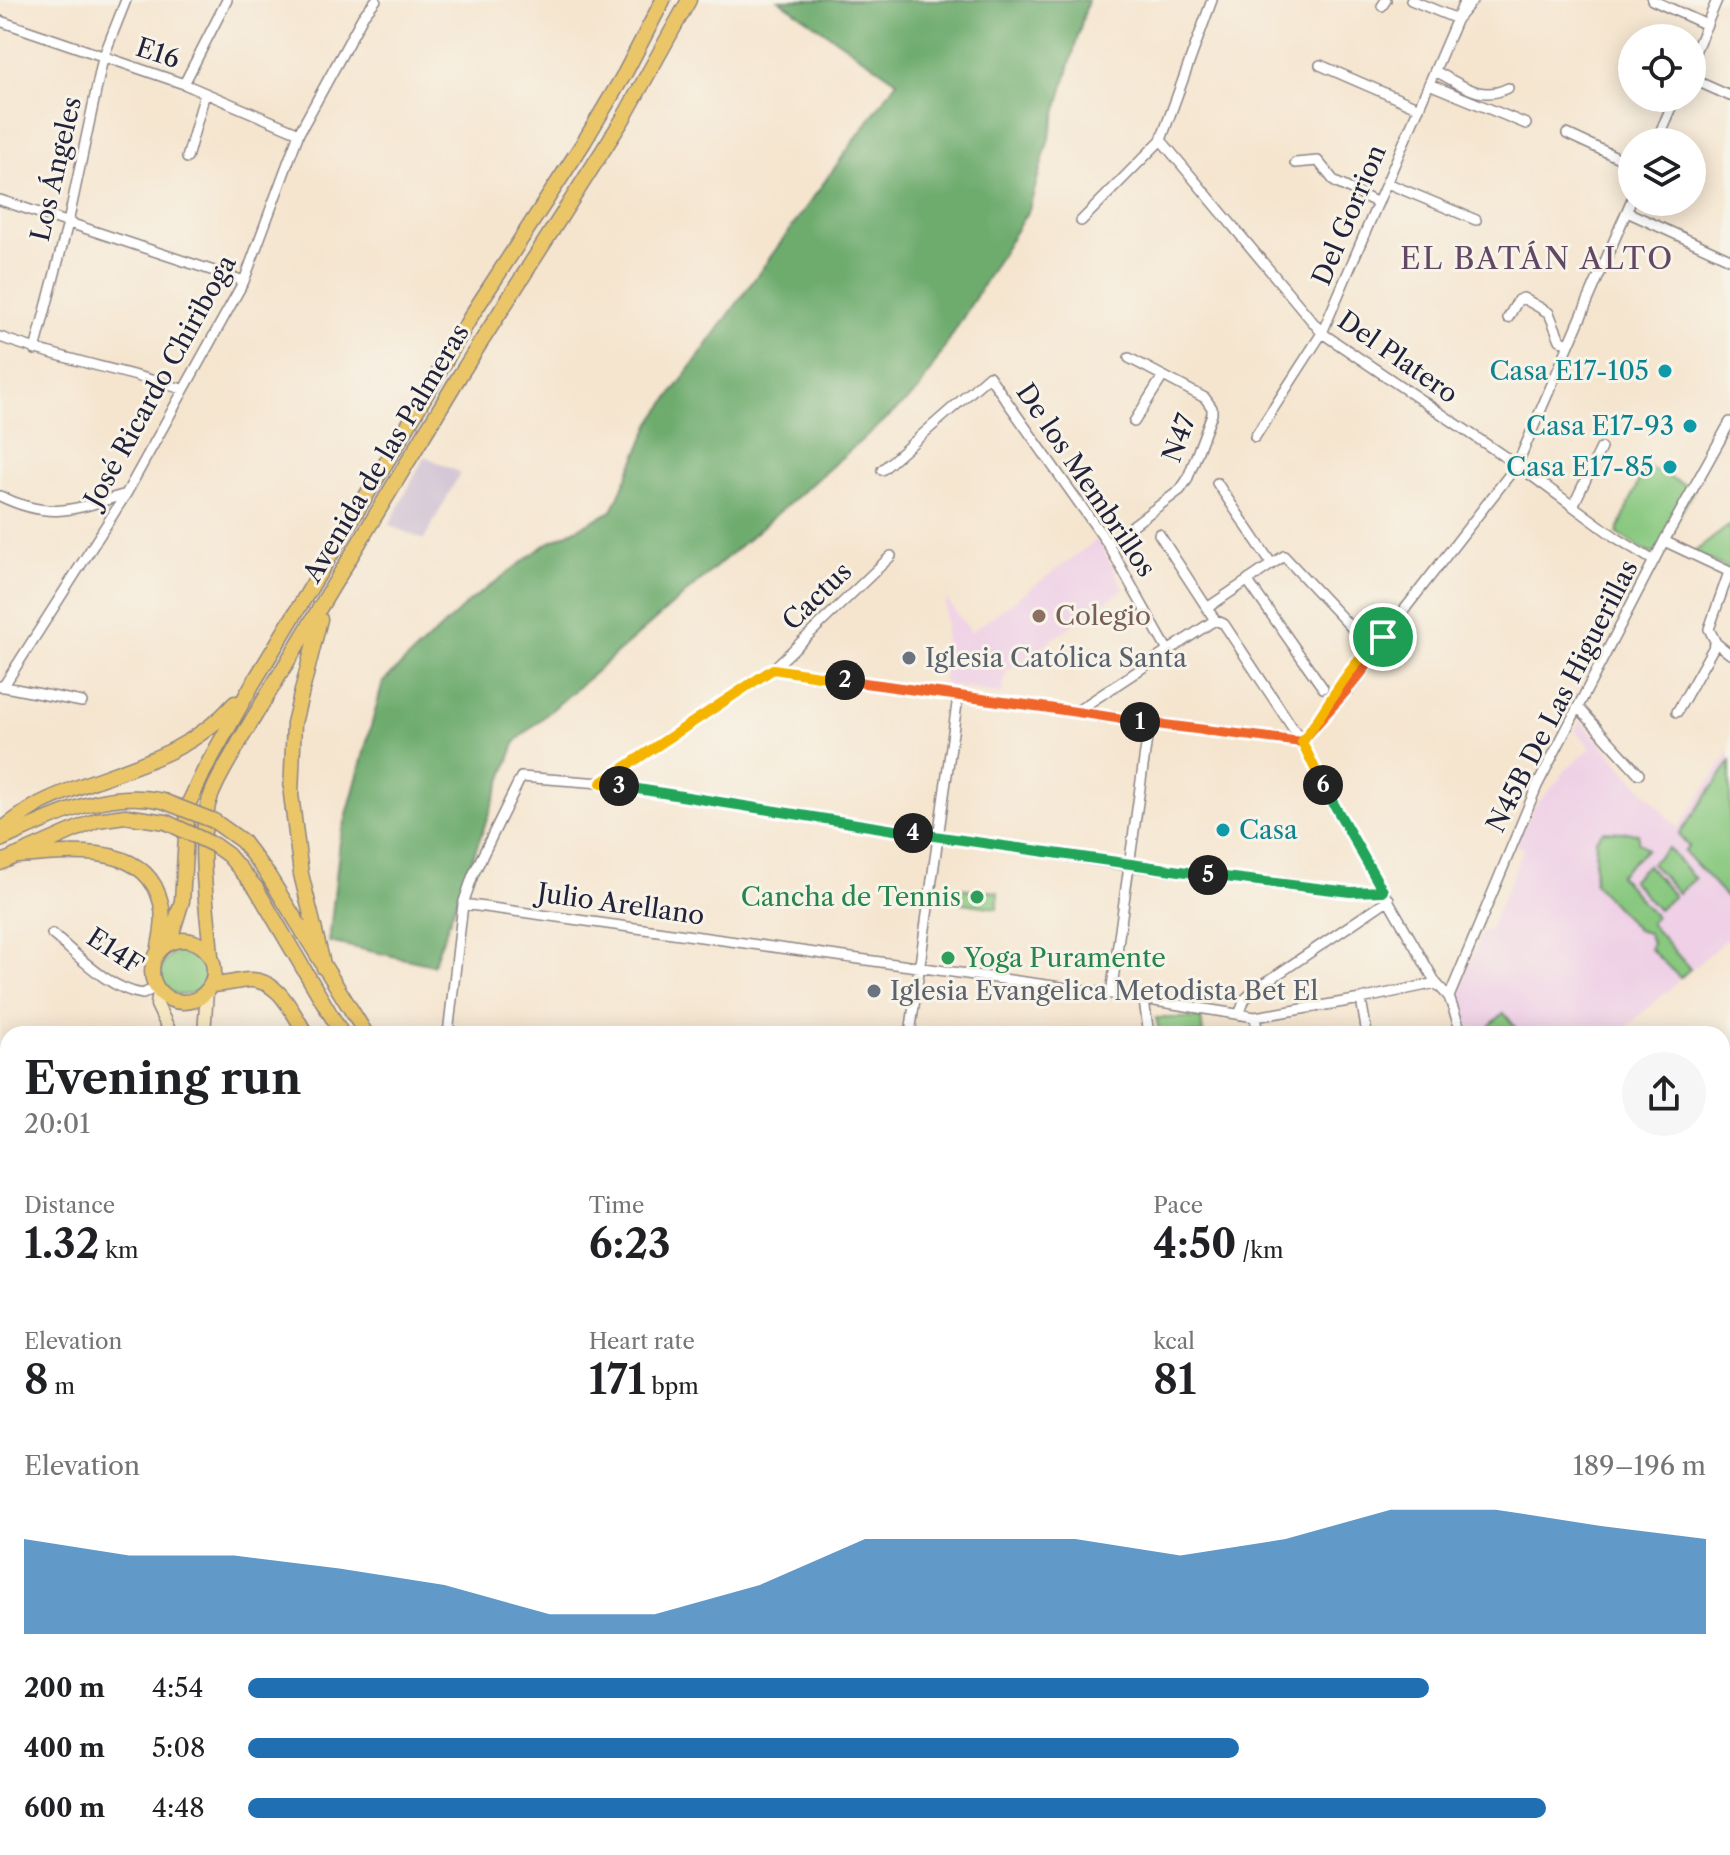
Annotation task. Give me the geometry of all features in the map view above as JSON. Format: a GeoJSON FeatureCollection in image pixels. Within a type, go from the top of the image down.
{"type":"FeatureCollection","features":[{"type":"Feature","properties":{"kind":"main road","name":"Avenida de las Palmeras"},"geometry":{"type":"LineString","coordinates":[[167,1026],[157,1005],[158,989],[152,969],[164,948],[182,901],[188,805],[252,685],[473,313],[625,73],[663,0]]}},
{"type":"Feature","properties":{"kind":"main road","name":"Avenida de las Palmeras"},"geometry":{"type":"LineString","coordinates":[[205,1026],[214,971],[204,853],[208,806],[242,737],[460,375],[623,119],[689,0]]}},
{"type":"Feature","properties":{"kind":"main road"},"geometry":{"type":"LineString","coordinates":[[324,968],[301,874],[291,794],[294,723],[325,602]]}},
{"type":"Feature","properties":{"kind":"main road"},"geometry":{"type":"LineString","coordinates":[[0,831],[42,803],[176,750],[212,726],[252,685]]}},
{"type":"Feature","properties":{"kind":"main road"},"geometry":{"type":"LineString","coordinates":[[0,840],[64,812],[118,797],[163,801],[214,821],[242,841],[268,875],[361,1026]]}},
{"type":"Feature","properties":{"kind":"main road"},"geometry":{"type":"LineString","coordinates":[[0,863],[97,820],[125,816],[166,822],[214,845],[228,855],[256,888],[337,1026]]}},
{"type":"Feature","properties":{"kind":"main road"},"geometry":{"type":"LineString","coordinates":[[15,856],[95,853],[119,857],[135,865],[148,877],[162,903],[164,948],[178,940],[197,943],[211,956]]}},
{"type":"Feature","properties":{"kind":"main road"},"geometry":{"type":"LineString","coordinates":[[158,989],[166,997],[183,1003],[192,1001],[209,988],[248,980],[263,982],[279,992],[301,1026]]}},
{"type":"Feature","properties":{"kind":"street","name":"Los Ángeles"},"geometry":{"type":"LineString","coordinates":[[35,350],[68,223],[103,58],[126,0]]}},
{"type":"Feature","properties":{"kind":"street"},"geometry":{"type":"LineString","coordinates":[[184,84],[227,0]]}},
{"type":"Feature","properties":{"kind":"street","name":"José Ricardo Chiriboga"},"geometry":{"type":"LineString","coordinates":[[1,687],[126,494],[244,281],[299,133],[363,16],[376,0]]}},
{"type":"Feature","properties":{"kind":"street"},"geometry":{"type":"LineString","coordinates":[[1081,221],[1161,140],[1212,0]]}},
{"type":"Feature","properties":{"kind":"street"},"geometry":{"type":"LineString","coordinates":[[1411,0],[1457,19],[1473,0]]}},
{"type":"Feature","properties":{"kind":"street","name":"Del Gorrion"},"geometry":{"type":"LineString","coordinates":[[1255,437],[1322,333],[1465,0]]}},
{"type":"Feature","properties":{"kind":"street"},"geometry":{"type":"LineString","coordinates":[[1652,0],[1707,25],[1717,0]]}},
{"type":"Feature","properties":{"kind":"street","name":"E16"},"geometry":{"type":"LineString","coordinates":[[0,21],[184,84],[299,133]]}},
{"type":"Feature","properties":{"kind":"street"},"geometry":{"type":"LineString","coordinates":[[1320,65],[1419,108]]}},
{"type":"Feature","properties":{"kind":"street"},"geometry":{"type":"LineString","coordinates":[[1435,71],[1482,94],[1508,88]]}},
{"type":"Feature","properties":{"kind":"street"},"geometry":{"type":"LineString","coordinates":[[1429,84],[1526,124]]}},
{"type":"Feature","properties":{"kind":"street"},"geometry":{"type":"LineString","coordinates":[[1706,85],[1730,96]]}},
{"type":"Feature","properties":{"kind":"street"},"geometry":{"type":"LineString","coordinates":[[187,158],[205,93]]}},
{"type":"Feature","properties":{"kind":"street"},"geometry":{"type":"LineString","coordinates":[[1567,134],[1618,158]]}},
{"type":"Feature","properties":{"kind":"street","name":"Del Platero"},"geometry":{"type":"LineString","coordinates":[[1161,140],[1322,333],[1654,561]]}},
{"type":"Feature","properties":{"kind":"street"},"geometry":{"type":"LineString","coordinates":[[1295,163],[1318,161],[1335,182],[1378,203]]}},
{"type":"Feature","properties":{"kind":"street"},"geometry":{"type":"LineString","coordinates":[[1387,183],[1476,220]]}},
{"type":"Feature","properties":{"kind":"street"},"geometry":{"type":"LineString","coordinates":[[0,200],[244,281]]}},
{"type":"Feature","properties":{"kind":"street"},"geometry":{"type":"LineString","coordinates":[[1302,742],[1367,666],[1383,637],[1517,465],[1625,216]]}},
{"type":"Feature","properties":{"kind":"street"},"geometry":{"type":"LineString","coordinates":[[1636,216],[1730,259]]}},
{"type":"Feature","properties":{"kind":"street"},"geometry":{"type":"LineString","coordinates":[[1508,318],[1518,300],[1523,298],[1549,313],[1560,340],[1569,345]]}},
{"type":"Feature","properties":{"kind":"street"},"geometry":{"type":"LineString","coordinates":[[0,337],[35,350],[182,389]]}},
{"type":"Feature","properties":{"kind":"street","name":"N47"},"geometry":{"type":"LineString","coordinates":[[1108,544],[1180,490],[1187,480],[1212,414],[1212,408],[1205,398],[1129,358]]}},
{"type":"Feature","properties":{"kind":"street","name":"De los Membrillos"},"geometry":{"type":"LineString","coordinates":[[882,470],[989,376],[1108,544],[1168,651]]}},
{"type":"Feature","properties":{"kind":"street"},"geometry":{"type":"LineString","coordinates":[[1134,422],[1163,376]]}},
{"type":"Feature","properties":{"kind":"street","name":"N45B De Las Higuerillas"},"geometry":{"type":"LineString","coordinates":[[1449,997],[1537,786],[1664,541],[1730,422]]}},
{"type":"Feature","properties":{"kind":"street"},"geometry":{"type":"LineString","coordinates":[[1573,506],[1601,448]]}},
{"type":"Feature","properties":{"kind":"street"},"geometry":{"type":"LineString","coordinates":[[1217,483],[1271,563]]}},
{"type":"Feature","properties":{"kind":"street"},"geometry":{"type":"LineString","coordinates":[[0,496],[41,510],[65,511],[126,494]]}},
{"type":"Feature","properties":{"kind":"street"},"geometry":{"type":"LineString","coordinates":[[1159,534],[1302,742],[1326,792],[1436,983],[1449,997],[1459,1026]]}},
{"type":"Feature","properties":{"kind":"street"},"geometry":{"type":"LineString","coordinates":[[1664,541],[1730,572],[1709,629],[1716,643],[1730,654]]}},
{"type":"Feature","properties":{"kind":"street","name":"Cactus"},"geometry":{"type":"LineString","coordinates":[[601,783],[773,669],[891,556]]}},
{"type":"Feature","properties":{"kind":"street"},"geometry":{"type":"LineString","coordinates":[[1207,608],[1281,556],[1286,557],[1361,638]]}},
{"type":"Feature","properties":{"kind":"street"},"geometry":{"type":"LineString","coordinates":[[1247,580],[1323,688]]}},
{"type":"Feature","properties":{"kind":"street"},"geometry":{"type":"LineString","coordinates":[[1077,711],[1218,620]]}},
{"type":"Feature","properties":{"kind":"street"},"geometry":{"type":"LineString","coordinates":[[1677,712],[1716,643]]}},
{"type":"Feature","properties":{"kind":"street"},"geometry":{"type":"LineString","coordinates":[[773,669],[958,697],[1077,711],[1149,724],[1302,742]]}},
{"type":"Feature","properties":{"kind":"street"},"geometry":{"type":"LineString","coordinates":[[1,687],[82,702]]}},
{"type":"Feature","properties":{"kind":"street"},"geometry":{"type":"LineString","coordinates":[[911,1026],[958,697]]}},
{"type":"Feature","properties":{"kind":"street"},"geometry":{"type":"LineString","coordinates":[[1578,707],[1639,774]]}},
{"type":"Feature","properties":{"kind":"street"},"geometry":{"type":"LineString","coordinates":[[1111,994],[1149,724]]}},
{"type":"Feature","properties":{"kind":"street"},"geometry":{"type":"LineString","coordinates":[[449,1026],[463,904],[473,875],[521,777],[601,783],[1130,866],[1386,895]]}},
{"type":"Feature","properties":{"kind":"street"},"geometry":{"type":"LineString","coordinates":[[1239,1015],[1245,999],[1256,989],[1386,895]]}},
{"type":"Feature","properties":{"kind":"street","name":"Julio Arellano"},"geometry":{"type":"LineString","coordinates":[[463,904],[1111,994],[1255,1017],[1436,983]]}},
{"type":"Feature","properties":{"kind":"street","name":"E14F"},"geometry":{"type":"LineString","coordinates":[[52,934],[126,990],[143,994],[158,989]]}},
{"type":"Feature","properties":{"kind":"street"},"geometry":{"type":"LineString","coordinates":[[1361,999],[1366,1026]]}},
{"type":"Feature","properties":{"kind":"street"},"geometry":{"type":"LineString","coordinates":[[1144,1001],[1148,1026]]}},
{"type":"Feature","properties":{"kind":"street"},"geometry":{"type":"LineString","coordinates":[[1255,1017],[1257,1026]]}},
{"type":"Feature","properties":{"kind":"shaded area"},"geometry":{"type":"Polygon","coordinates":[[[425,456],[460,473],[424,540],[389,525],[425,456]]]}},
{"type":"Feature","properties":{"kind":"shaded area","name":"Colegio"},"geometry":{"type":"Polygon","coordinates":[[[1098,539],[1124,589],[1006,672],[1002,694],[944,685],[946,599],[971,632],[1098,539]]]}},
{"type":"Feature","properties":{"kind":"shaded area"},"geometry":{"type":"Polygon","coordinates":[[[1581,721],[1678,828],[1730,751],[1730,936],[1627,1026],[1469,1026],[1458,992],[1482,931],[1489,931],[1524,848],[1516,845],[1533,808],[1561,778],[1560,775],[1591,748],[1575,730],[1581,721]]]}},
{"type":"Feature","properties":{"kind":"green space"},"geometry":{"type":"Polygon","coordinates":[[[779,0],[1088,0],[1029,209],[918,391],[516,741],[433,965],[329,942],[340,841],[383,682],[470,601],[546,544],[612,511],[651,423],[897,81],[779,0]]]}},
{"type":"Feature","properties":{"kind":"green space"},"geometry":{"type":"Polygon","coordinates":[[[1645,466],[1694,489],[1657,554],[1646,552],[1617,533],[1645,466]]]}},
{"type":"Feature","properties":{"kind":"green space"},"geometry":{"type":"Polygon","coordinates":[[[1730,525],[1730,569],[1693,553],[1730,525]]]}},
{"type":"Feature","properties":{"kind":"green space"},"geometry":{"type":"Polygon","coordinates":[[[1730,762],[1730,901],[1684,851],[1689,846],[1679,835],[1730,762]]]}},
{"type":"Feature","properties":{"kind":"green space"},"geometry":{"type":"Polygon","coordinates":[[[1603,831],[1638,833],[1638,841],[1647,849],[1619,875],[1655,917],[1650,923],[1690,969],[1680,978],[1650,949],[1652,942],[1648,933],[1637,930],[1594,883],[1596,839],[1603,831]]]}},
{"type":"Feature","properties":{"kind":"green space"},"geometry":{"type":"Polygon","coordinates":[[[1668,848],[1695,879],[1678,893],[1651,863],[1668,848]]]}},
{"type":"Feature","properties":{"kind":"green space"},"geometry":{"type":"Polygon","coordinates":[[[1647,865],[1674,896],[1658,910],[1631,880],[1647,865]]]}},
{"type":"Feature","properties":{"kind":"green space","name":"Cancha de Tennis"},"geometry":{"type":"Polygon","coordinates":[[[958,888],[998,892],[997,908],[956,902],[958,888]]]}},
{"type":"Feature","properties":{"kind":"green space"},"geometry":{"type":"Polygon","coordinates":[[[183,951],[199,957],[205,973],[199,989],[183,995],[167,989],[161,973],[167,957],[183,951]]]}},
{"type":"Feature","properties":{"kind":"green space"},"geometry":{"type":"Polygon","coordinates":[[[1504,1013],[1515,1026],[1489,1026],[1504,1013]]]}},
{"type":"Feature","properties":{"kind":"green space"},"geometry":{"type":"Polygon","coordinates":[[[1156,1018],[1201,1018],[1202,1026],[1158,1026],[1156,1018]]]}},
{"type":"Feature","properties":{"kind":"place","name":"Casa E17-105"},"geometry":{"type":"Point","coordinates":[1665,371]}},
{"type":"Feature","properties":{"kind":"place","name":"Casa E17-93"},"geometry":{"type":"Point","coordinates":[1690,426]}},
{"type":"Feature","properties":{"kind":"place","name":"Casa E17-85"},"geometry":{"type":"Point","coordinates":[1670,467]}},
{"type":"Feature","properties":{"kind":"place","name":"Colegio"},"geometry":{"type":"Point","coordinates":[1039,616]}},
{"type":"Feature","properties":{"kind":"place","name":"Iglesia Católica Santa"},"geometry":{"type":"Point","coordinates":[909,658]}},
{"type":"Feature","properties":{"kind":"place","name":"Casa"},"geometry":{"type":"Point","coordinates":[1223,830]}},
{"type":"Feature","properties":{"kind":"place","name":"Cancha de Tennis"},"geometry":{"type":"Point","coordinates":[977,897]}},
{"type":"Feature","properties":{"kind":"place","name":"Yoga Puramente"},"geometry":{"type":"Point","coordinates":[948,958]}},
{"type":"Feature","properties":{"kind":"place","name":"Iglesia Evangelica Metodista Bet El"},"geometry":{"type":"Point","coordinates":[874,991]}},
{"type":"Feature","properties":{"kind":"district","name":"EL BATÁN ALTO"},"geometry":{"type":"Point","coordinates":[1537,259]}},
{"type":"Feature","properties":{"kind":"route"},"geometry":{"type":"LineString","coordinates":[[1383,637],[1369,648],[1333,692],[1320,718],[1302,742],[1326,792],[1383,891],[1350,892],[1130,866],[601,783],[773,669],[958,697],[1077,711],[1149,724],[1302,742],[1375,655],[1383,637]]}}]}
